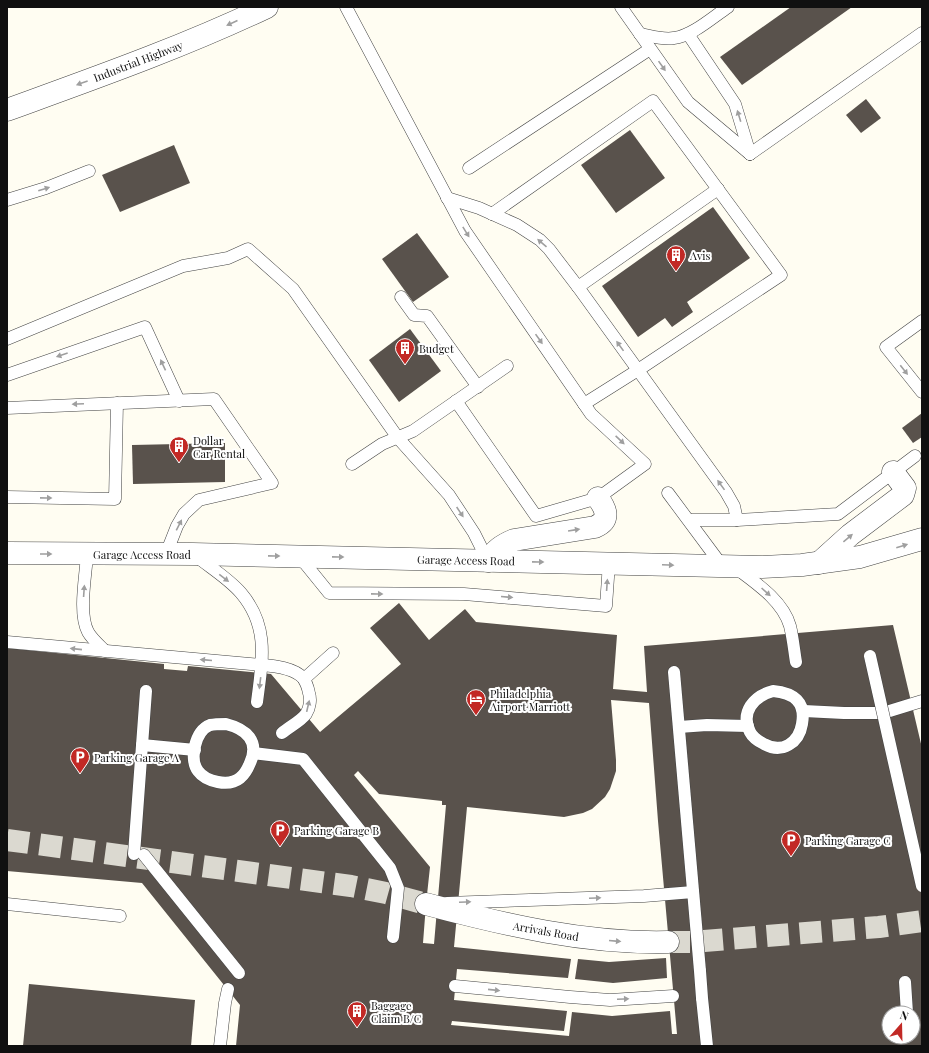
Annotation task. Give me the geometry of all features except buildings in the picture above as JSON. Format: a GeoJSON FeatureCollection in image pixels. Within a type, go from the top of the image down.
{"type":"FeatureCollection","features":[{"type":"Feature","properties":{"kind":"street","name":"Industrial Highway"},"geometry":{"type":"LineString","coordinates":[[7,110],[175,46],[267,7]]}},
{"type":"Feature","properties":{"kind":"street"},"geometry":{"type":"LineString","coordinates":[[819,563],[850,535],[904,495],[905,488],[893,472]]}},
{"type":"Feature","properties":{"kind":"street"},"geometry":{"type":"LineString","coordinates":[[488,561],[496,550],[514,540],[600,525],[604,520],[606,512],[598,498]]}},
{"type":"Feature","properties":{"kind":"street","name":"Garage Access Road"},"geometry":{"type":"LineString","coordinates":[[7,553],[193,554],[783,567],[860,557],[922,539]]}},
{"type":"Feature","properties":{"kind":"street","name":"Arrivals Road"},"geometry":{"type":"LineString","coordinates":[[426,904],[516,926],[576,937],[634,943],[668,942]]}},
{"type":"Feature","properties":{"kind":"lane"},"geometry":{"type":"LineString","coordinates":[[346,7],[465,231],[591,414],[645,464],[598,498],[536,516],[456,401]]}},
{"type":"Feature","properties":{"kind":"lane"},"geometry":{"type":"LineString","coordinates":[[621,7],[688,102],[750,154]]}},
{"type":"Feature","properties":{"kind":"lane"},"geometry":{"type":"LineString","coordinates":[[640,34],[673,39],[688,34],[728,7]]}},
{"type":"Feature","properties":{"kind":"lane"},"geometry":{"type":"LineString","coordinates":[[750,154],[922,33]]}},
{"type":"Feature","properties":{"kind":"lane"},"geometry":{"type":"LineString","coordinates":[[688,34],[735,104],[750,154]]}},
{"type":"Feature","properties":{"kind":"lane"},"geometry":{"type":"LineString","coordinates":[[469,168],[650,49]]}},
{"type":"Feature","properties":{"kind":"lane"},"geometry":{"type":"LineString","coordinates":[[492,214],[653,101],[782,275],[584,404]]}},
{"type":"Feature","properties":{"kind":"lane"},"geometry":{"type":"LineString","coordinates":[[7,200],[46,188],[89,171]]}},
{"type":"Feature","properties":{"kind":"lane"},"geometry":{"type":"LineString","coordinates":[[578,287],[718,189]]}},
{"type":"Feature","properties":{"kind":"lane"},"geometry":{"type":"LineString","coordinates":[[447,198],[479,208],[517,225],[540,240],[559,260],[726,492],[734,506],[737,520]]}},
{"type":"Feature","properties":{"kind":"lane"},"geometry":{"type":"LineString","coordinates":[[7,339],[183,266],[228,258],[248,249],[293,290],[398,438],[449,495],[474,532],[488,561]]}},
{"type":"Feature","properties":{"kind":"lane"},"geometry":{"type":"LineString","coordinates":[[401,297],[414,315],[427,316],[478,386]]}},
{"type":"Feature","properties":{"kind":"lane"},"geometry":{"type":"LineString","coordinates":[[922,322],[886,347],[922,392]]}},
{"type":"Feature","properties":{"kind":"lane"},"geometry":{"type":"LineString","coordinates":[[7,375],[145,327],[179,401]]}},
{"type":"Feature","properties":{"kind":"lane"},"geometry":{"type":"LineString","coordinates":[[352,464],[382,444],[413,432],[507,366]]}},
{"type":"Feature","properties":{"kind":"lane"},"geometry":{"type":"LineString","coordinates":[[7,408],[214,400],[272,482],[199,500],[184,514],[177,526],[166,554]]}},
{"type":"Feature","properties":{"kind":"lane"},"geometry":{"type":"LineString","coordinates":[[7,497],[115,499],[117,403]]}},
{"type":"Feature","properties":{"kind":"lane"},"geometry":{"type":"LineString","coordinates":[[689,520],[737,520],[838,514],[916,456]]}},
{"type":"Feature","properties":{"kind":"lane"},"geometry":{"type":"LineString","coordinates":[[668,493],[729,567],[771,596],[782,611],[789,625],[796,662]]}},
{"type":"Feature","properties":{"kind":"lane"},"geometry":{"type":"LineString","coordinates":[[87,554],[84,604],[85,623],[92,637],[105,651]]}},
{"type":"Feature","properties":{"kind":"lane"},"geometry":{"type":"LineString","coordinates":[[193,554],[241,594],[249,604],[259,626],[262,637],[262,665],[257,702]]}},
{"type":"Feature","properties":{"kind":"lane"},"geometry":{"type":"LineString","coordinates":[[299,556],[329,593],[464,594],[606,606],[608,563]]}},
{"type":"Feature","properties":{"kind":"lane"},"geometry":{"type":"LineString","coordinates":[[7,642],[262,665],[291,671],[304,679],[310,697],[309,709],[306,715],[282,733]]}},
{"type":"Feature","properties":{"kind":"lane"},"geometry":{"type":"LineString","coordinates":[[304,679],[333,653]]}},
{"type":"Feature","properties":{"kind":"lane"},"geometry":{"type":"LineString","coordinates":[[870,656],[922,886]]}},
{"type":"Feature","properties":{"kind":"lane"},"geometry":{"type":"LineString","coordinates":[[674,672],[707,1046]]}},
{"type":"Feature","properties":{"kind":"lane"},"geometry":{"type":"LineString","coordinates":[[146,691],[142,745],[139,855],[240,974]]}},
{"type":"Feature","properties":{"kind":"lane"},"geometry":{"type":"LineString","coordinates":[[773,691],[781,692],[796,698],[804,711],[800,734],[790,745],[782,748],[774,748],[760,742],[754,738],[748,726],[748,718],[752,704],[760,695],[773,691]]}},
{"type":"Feature","properties":{"kind":"lane"},"geometry":{"type":"LineString","coordinates":[[804,711],[844,713],[882,712],[922,701]]}},
{"type":"Feature","properties":{"kind":"lane"},"geometry":{"type":"LineString","coordinates":[[226,724],[235,726],[248,735],[252,741],[253,753],[249,765],[240,778],[233,782],[226,783],[210,780],[199,772],[196,766],[195,750],[198,737],[203,730],[210,725],[226,724]]}},
{"type":"Feature","properties":{"kind":"lane"},"geometry":{"type":"LineString","coordinates":[[679,727],[707,725],[748,726]]}},
{"type":"Feature","properties":{"kind":"lane"},"geometry":{"type":"LineString","coordinates":[[142,745],[195,750]]}},
{"type":"Feature","properties":{"kind":"lane"},"geometry":{"type":"LineString","coordinates":[[253,753],[303,759],[390,868],[398,888],[393,937]]}},
{"type":"Feature","properties":{"kind":"lane"},"geometry":{"type":"LineString","coordinates":[[426,904],[644,896],[693,892]]}},
{"type":"Feature","properties":{"kind":"lane"},"geometry":{"type":"LineString","coordinates":[[7,904],[120,916]]}},
{"type":"Feature","properties":{"kind":"lane"},"geometry":{"type":"LineString","coordinates":[[905,982],[906,1005]]}},
{"type":"Feature","properties":{"kind":"lane"},"geometry":{"type":"LineString","coordinates":[[455,986],[597,999],[628,999],[673,996]]}},
{"type":"Feature","properties":{"kind":"lane"},"geometry":{"type":"LineString","coordinates":[[220,1046],[228,990]]}},
{"type":"Feature","properties":{"kind":"tunnel"},"geometry":{"type":"LineString","coordinates":[[7,840],[351,886],[386,893],[426,904]]}},
{"type":"Feature","properties":{"kind":"tunnel"},"geometry":{"type":"LineString","coordinates":[[668,942],[692,942],[879,927],[922,921]]}},
{"type":"Feature","properties":{"kind":"place","name":"Avis"},"geometry":{"type":"Point","coordinates":[676,272]}},
{"type":"Feature","properties":{"kind":"place","name":"Budget"},"geometry":{"type":"Point","coordinates":[405,365]}},
{"type":"Feature","properties":{"kind":"place","name":"Dollar Car Rental"},"geometry":{"type":"Point","coordinates":[179,463]}},
{"type":"Feature","properties":{"kind":"place","name":"Philadelphia Airport Marriott"},"geometry":{"type":"Point","coordinates":[476,716]}},
{"type":"Feature","properties":{"kind":"place","name":"Parking Garage A"},"geometry":{"type":"Point","coordinates":[80,774]}},
{"type":"Feature","properties":{"kind":"place","name":"Parking Garage B"},"geometry":{"type":"Point","coordinates":[280,847]}},
{"type":"Feature","properties":{"kind":"place","name":"Parking Garage C"},"geometry":{"type":"Point","coordinates":[791,857]}},
{"type":"Feature","properties":{"kind":"place","name":"Baggage Claim B/C"},"geometry":{"type":"Point","coordinates":[357,1028]}}]}
